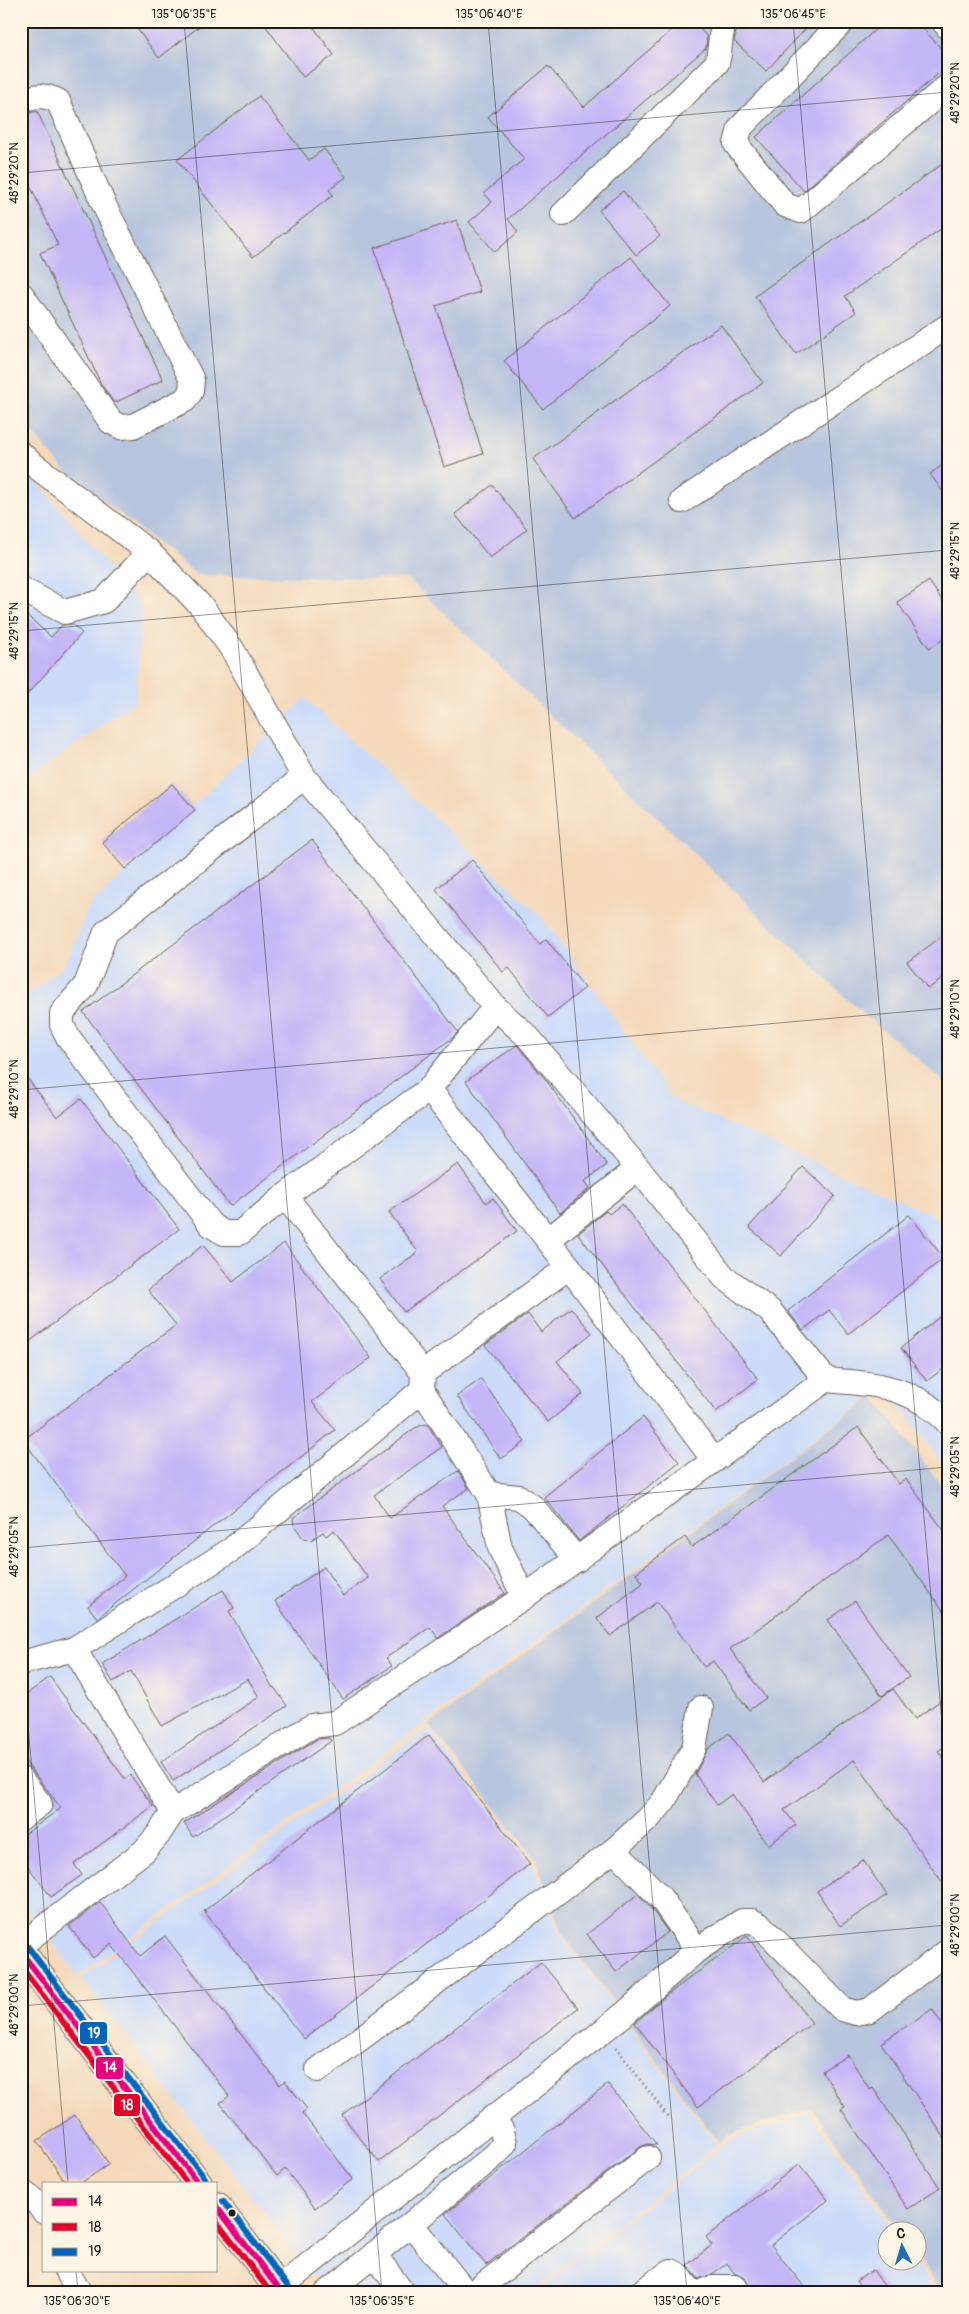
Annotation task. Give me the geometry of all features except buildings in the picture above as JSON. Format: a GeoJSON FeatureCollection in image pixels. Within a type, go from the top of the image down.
{"type":"FeatureCollection","features":[{"type":"Feature","properties":{"kind":"highway"},"geometry":{"type":"LineString","coordinates":[[21,1952],[197,2182]]}},
{"type":"Feature","properties":{"kind":"highway"},"geometry":{"type":"LineString","coordinates":[[218,2209],[278,2291]]}},
{"type":"Feature","properties":{"kind":"street"},"geometry":{"type":"LineString","coordinates":[[563,214],[717,64],[721,47],[720,34],[725,21]]}},
{"type":"Feature","properties":{"kind":"street"},"geometry":{"type":"LineString","coordinates":[[844,21],[740,128],[736,136],[736,144],[785,205],[801,211],[948,86]]}},
{"type":"Feature","properties":{"kind":"street"},"geometry":{"type":"LineString","coordinates":[[943,21],[948,27]]}},
{"type":"Feature","properties":{"kind":"street"},"geometry":{"type":"LineString","coordinates":[[21,102],[33,96],[47,96],[58,101],[105,207],[192,380],[191,391],[185,400],[133,426],[121,427],[111,422],[21,294]]}},
{"type":"Feature","properties":{"kind":"street"},"geometry":{"type":"LineString","coordinates":[[682,501],[948,326]]}},
{"type":"Feature","properties":{"kind":"street"},"geometry":{"type":"LineString","coordinates":[[21,454],[148,552],[202,607],[227,642],[304,777],[495,1007],[528,1037],[638,1168],[724,1277],[770,1311],[826,1380]]}},
{"type":"Feature","properties":{"kind":"street"},"geometry":{"type":"LineString","coordinates":[[21,590],[65,612],[104,601],[148,552]]}},
{"type":"Feature","properties":{"kind":"street"},"geometry":{"type":"LineString","coordinates":[[304,777],[106,932],[86,985],[62,1013],[62,1025],[68,1037],[211,1225],[224,1234],[240,1233],[285,1196],[429,1089],[495,1007]]}},
{"type":"Feature","properties":{"kind":"street"},"geometry":{"type":"LineString","coordinates":[[429,1089],[569,1267],[714,1460]]}},
{"type":"Feature","properties":{"kind":"street"},"geometry":{"type":"LineString","coordinates":[[548,1240],[638,1168]]}},
{"type":"Feature","properties":{"kind":"street"},"geometry":{"type":"LineString","coordinates":[[285,1196],[423,1382],[489,1494],[500,1548],[524,1597]]}},
{"type":"Feature","properties":{"kind":"street"},"geometry":{"type":"LineString","coordinates":[[21,1663],[74,1649],[231,1550],[423,1382],[569,1267]]}},
{"type":"Feature","properties":{"kind":"street"},"geometry":{"type":"LineString","coordinates":[[21,1945],[144,1851],[158,1835],[173,1812],[312,1726],[334,1723],[524,1597],[826,1380],[870,1383],[891,1387],[912,1395],[944,1417],[948,1422]]}},
{"type":"Feature","properties":{"kind":"street"},"geometry":{"type":"LineString","coordinates":[[489,1494],[518,1497],[533,1507],[577,1560]]}},
{"type":"Feature","properties":{"kind":"street"},"geometry":{"type":"LineString","coordinates":[[74,1649],[173,1812]]}},
{"type":"Feature","properties":{"kind":"street"},"geometry":{"type":"LineString","coordinates":[[318,2070],[614,1850],[648,1819],[663,1802],[694,1748],[701,1708]]}},
{"type":"Feature","properties":{"kind":"street"},"geometry":{"type":"LineString","coordinates":[[21,1779],[40,1804],[21,1818]]}},
{"type":"Feature","properties":{"kind":"street"},"geometry":{"type":"LineString","coordinates":[[614,1850],[660,1897],[697,1950]]}},
{"type":"Feature","properties":{"kind":"street"},"geometry":{"type":"LineString","coordinates":[[278,2291],[604,2031],[697,1950],[742,1921],[752,1921],[760,1925],[842,2009],[856,2013],[870,2010],[948,1951]]}},
{"type":"Feature","properties":{"kind":"street"},"geometry":{"type":"LineString","coordinates":[[327,2293],[495,2154],[505,2143],[502,2130],[493,2118]]}},
{"type":"Feature","properties":{"kind":"street"},"geometry":{"type":"LineString","coordinates":[[473,2293],[648,2158]]}},
{"type":"Feature","properties":{"kind":"street"},"geometry":{"type":"LineString","coordinates":[[21,2191],[36,2202],[42,2210]]}},
{"type":"Feature","properties":{"kind":"street"},"geometry":{"type":"LineString","coordinates":[[411,2224],[466,2293]]}},
{"type":"Feature","properties":{"kind":"street"},"geometry":{"type":"LineString","coordinates":[[374,2254],[403,2293]]}},
{"type":"Feature","properties":{"kind":"street"},"geometry":{"type":"LineString","coordinates":[[67,2272],[80,2293]]}},
{"type":"Feature","properties":{"kind":"street"},"geometry":{"type":"LineString","coordinates":[[640,2293],[671,2272],[680,2275],[689,2290],[696,2293]]}},
{"type":"Feature","properties":{"kind":"street"},"geometry":{"type":"LineString","coordinates":[[700,2293],[714,2288],[734,2287],[739,2293]]}},
{"type":"Feature","properties":{"kind":"path"},"geometry":{"type":"LineString","coordinates":[[604,2031],[668,2117]]}},
{"type":"Feature","properties":{"kind":"shaded area"},"geometry":{"type":"Polygon","coordinates":[[[21,21],[948,21],[948,1085],[848,1000],[408,579],[197,575],[62,467],[21,419],[21,21]]]}},
{"type":"Feature","properties":{"kind":"shaded area"},"geometry":{"type":"Polygon","coordinates":[[[21,462],[143,608],[135,702],[21,783],[21,462]]]}},
{"type":"Feature","properties":{"kind":"shaded area"},"geometry":{"type":"Polygon","coordinates":[[[305,698],[541,916],[673,1099],[933,1215],[948,1227],[948,1471],[885,1386],[78,1976],[21,1901],[21,1559],[30,1552],[21,1540],[21,999],[65,965],[89,906],[305,698]]]}},
{"type":"Feature","properties":{"kind":"shaded area"},"geometry":{"type":"Polygon","coordinates":[[[873,1396],[948,1494],[948,2293],[943,2293],[926,2268],[926,2222],[894,2222],[812,2108],[730,2134],[719,2143],[563,1935],[535,1858],[429,1725],[873,1396]]]}},
{"type":"Feature","properties":{"kind":"shaded area"},"geometry":{"type":"Polygon","coordinates":[[[427,1728],[532,1862],[560,1935],[717,2145],[531,2293],[327,2293],[81,1978],[427,1728]]]}},
{"type":"Feature","properties":{"kind":"shaded area"},"geometry":{"type":"Polygon","coordinates":[[[810,2113],[888,2222],[876,2222],[876,2272],[922,2272],[937,2293],[535,2293],[731,2139],[810,2113]]]}},
{"type":"Feature","properties":{"kind":"shaded area"},"geometry":{"type":"Polygon","coordinates":[[[21,2275],[34,2293],[21,2293],[21,2275]]]}},
{"type":"Feature","properties":{"kind":"transit line","name":"19"},"geometry":{"type":"LineString","coordinates":[[28,1947],[205,2178]]}},
{"type":"Feature","properties":{"kind":"transit line","name":"14"},"geometry":{"type":"LineString","coordinates":[[21,1952],[197,2182]]}},
{"type":"Feature","properties":{"kind":"transit line","name":"18"},"geometry":{"type":"LineString","coordinates":[[21,1967],[186,2182]]}},
{"type":"Feature","properties":{"kind":"transit line","name":"19"},"geometry":{"type":"LineString","coordinates":[[223,2201],[289,2288]]}},
{"type":"Feature","properties":{"kind":"transit line","name":"14"},"geometry":{"type":"LineString","coordinates":[[218,2209],[282,2293]]}},
{"type":"Feature","properties":{"kind":"transit line","name":"18"},"geometry":{"type":"LineString","coordinates":[[218,2224],[271,2293]]}}]}
